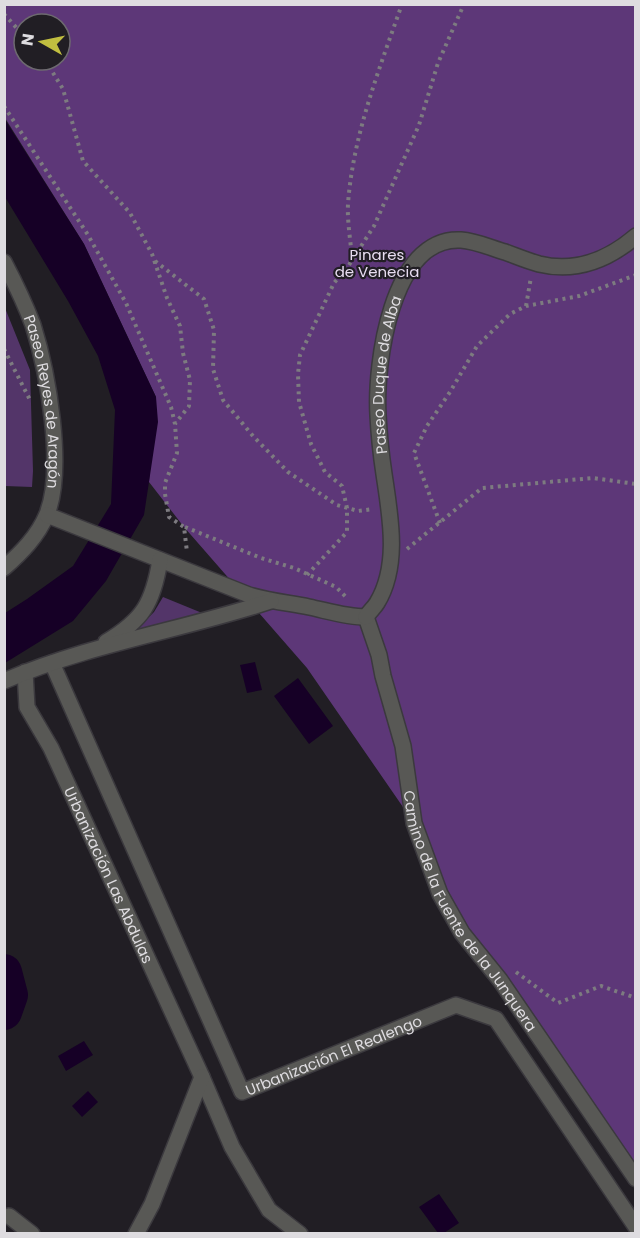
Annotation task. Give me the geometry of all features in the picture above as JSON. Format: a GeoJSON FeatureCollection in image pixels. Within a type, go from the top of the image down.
{"type":"FeatureCollection","features":[{"type":"Feature","properties":{"kind":"street","name":"Paseo Duque de Alba"},"geometry":{"type":"LineString","coordinates":[[366,617],[377,603],[384,587],[392,548],[378,426],[376,397],[378,374],[389,315],[412,266],[428,250],[444,241],[462,240],[540,265],[563,267],[583,265],[603,259],[636,236]]}},
{"type":"Feature","properties":{"kind":"street","name":"Paseo Reyes de Aragón"},"geometry":{"type":"LineString","coordinates":[[4,262],[32,324],[45,373],[56,462],[52,497],[47,514],[28,544],[4,568]]}},
{"type":"Feature","properties":{"kind":"street"},"geometry":{"type":"LineString","coordinates":[[47,514],[249,595],[354,617],[366,617]]}},
{"type":"Feature","properties":{"kind":"street"},"geometry":{"type":"LineString","coordinates":[[90,651],[119,634],[143,611],[152,596],[160,560]]}},
{"type":"Feature","properties":{"kind":"street"},"geometry":{"type":"LineString","coordinates":[[4,681],[90,651],[271,601]]}},
{"type":"Feature","properties":{"kind":"street","name":"Camino de la Fuente de la Junquera"},"geometry":{"type":"LineString","coordinates":[[366,617],[379,655],[403,746],[414,823],[440,894],[462,933],[500,980],[633,1173]]}},
{"type":"Feature","properties":{"kind":"street","name":"Urbanización El Realengo"},"geometry":{"type":"LineString","coordinates":[[52,663],[242,1092],[456,1005],[496,1019],[636,1227]]}},
{"type":"Feature","properties":{"kind":"street","name":"Urbanización Las Abdulas"},"geometry":{"type":"LineString","coordinates":[[25,672],[27,707],[51,748],[232,1147],[269,1210],[300,1233]]}},
{"type":"Feature","properties":{"kind":"street"},"geometry":{"type":"LineString","coordinates":[[136,1233],[152,1204],[202,1077]]}},
{"type":"Feature","properties":{"kind":"street"},"geometry":{"type":"LineString","coordinates":[[9,1216],[32,1233]]}},
{"type":"Feature","properties":{"kind":"path"},"geometry":{"type":"LineString","coordinates":[[352,260],[348,207],[353,161],[370,94],[402,4]]}},
{"type":"Feature","properties":{"kind":"path"},"geometry":{"type":"LineString","coordinates":[[307,575],[347,531],[347,508],[342,486],[325,472],[311,444],[298,402],[300,355],[334,283],[374,226],[419,125],[438,63],[464,4]]}},
{"type":"Feature","properties":{"kind":"path"},"geometry":{"type":"LineString","coordinates":[[52,72],[63,89],[83,161],[130,213],[155,261],[167,298],[180,326],[183,353],[190,380],[189,406],[175,424]]}},
{"type":"Feature","properties":{"kind":"path"},"geometry":{"type":"LineString","coordinates":[[4,106],[88,235],[126,303],[171,407],[177,453],[165,483],[169,517],[184,527],[261,558],[294,568],[336,587],[366,617]]}},
{"type":"Feature","properties":{"kind":"path"},"geometry":{"type":"LineString","coordinates":[[155,261],[204,298],[214,330],[213,369],[223,400],[253,436],[288,472],[337,505],[358,511],[373,509],[387,493]]}},
{"type":"Feature","properties":{"kind":"path"},"geometry":{"type":"LineString","coordinates":[[526,306],[533,262]]}},
{"type":"Feature","properties":{"kind":"path"},"geometry":{"type":"LineString","coordinates":[[440,523],[414,453],[427,426],[477,346],[510,314],[526,306],[579,296],[636,275]]}},
{"type":"Feature","properties":{"kind":"path"},"geometry":{"type":"LineString","coordinates":[[4,349],[36,411],[52,423]]}},
{"type":"Feature","properties":{"kind":"path"},"geometry":{"type":"LineString","coordinates":[[392,548],[408,549],[482,488],[593,478],[636,484]]}},
{"type":"Feature","properties":{"kind":"path"},"geometry":{"type":"LineString","coordinates":[[184,527],[188,556],[184,570]]}},
{"type":"Feature","properties":{"kind":"path"},"geometry":{"type":"LineString","coordinates":[[510,968],[558,1002],[601,986],[636,998]]}},
{"type":"Feature","properties":{"kind":"shaded area"},"geometry":{"type":"Polygon","coordinates":[[[4,118],[84,244],[156,397],[158,422],[144,515],[106,581],[73,621],[5,663],[5,613],[73,566],[111,504],[115,410],[98,356],[68,301],[5,197],[4,118]]]}},
{"type":"Feature","properties":{"kind":"shaded area"},"geometry":{"type":"Polygon","coordinates":[[[5,308],[30,370],[32,487],[5,486],[5,308]]]}},
{"type":"Feature","properties":{"kind":"shaded area"},"geometry":{"type":"Polygon","coordinates":[[[163,597],[207,615],[138,631],[163,597]]]}},
{"type":"Feature","properties":{"kind":"shaded area"},"geometry":{"type":"Polygon","coordinates":[[[255,662],[262,690],[247,693],[240,665],[255,662]]]}},
{"type":"Feature","properties":{"kind":"shaded area"},"geometry":{"type":"Polygon","coordinates":[[[298,678],[333,726],[309,744],[274,696],[298,678]]]}},
{"type":"Feature","properties":{"kind":"shaded area"},"geometry":{"type":"Polygon","coordinates":[[[84,1041],[93,1055],[66,1071],[58,1056],[84,1041]]]}},
{"type":"Feature","properties":{"kind":"shaded area"},"geometry":{"type":"Polygon","coordinates":[[[88,1091],[98,1102],[82,1117],[72,1106],[88,1091]]]}},
{"type":"Feature","properties":{"kind":"shaded area"},"geometry":{"type":"Polygon","coordinates":[[[439,1194],[459,1223],[444,1233],[438,1233],[419,1207],[439,1194]]]}},
{"type":"Feature","properties":{"kind":"green space","name":"Pinares de Venecia"},"geometry":{"type":"Polygon","coordinates":[[[4,5],[635,5],[635,1170],[462,933],[414,823],[307,668],[184,527],[149,482],[156,397],[84,244],[5,118],[4,5]]]}},
{"type":"Feature","properties":{"kind":"waterway"},"geometry":{"type":"LineString","coordinates":[[4,972],[10,995],[4,1012]]}}]}
